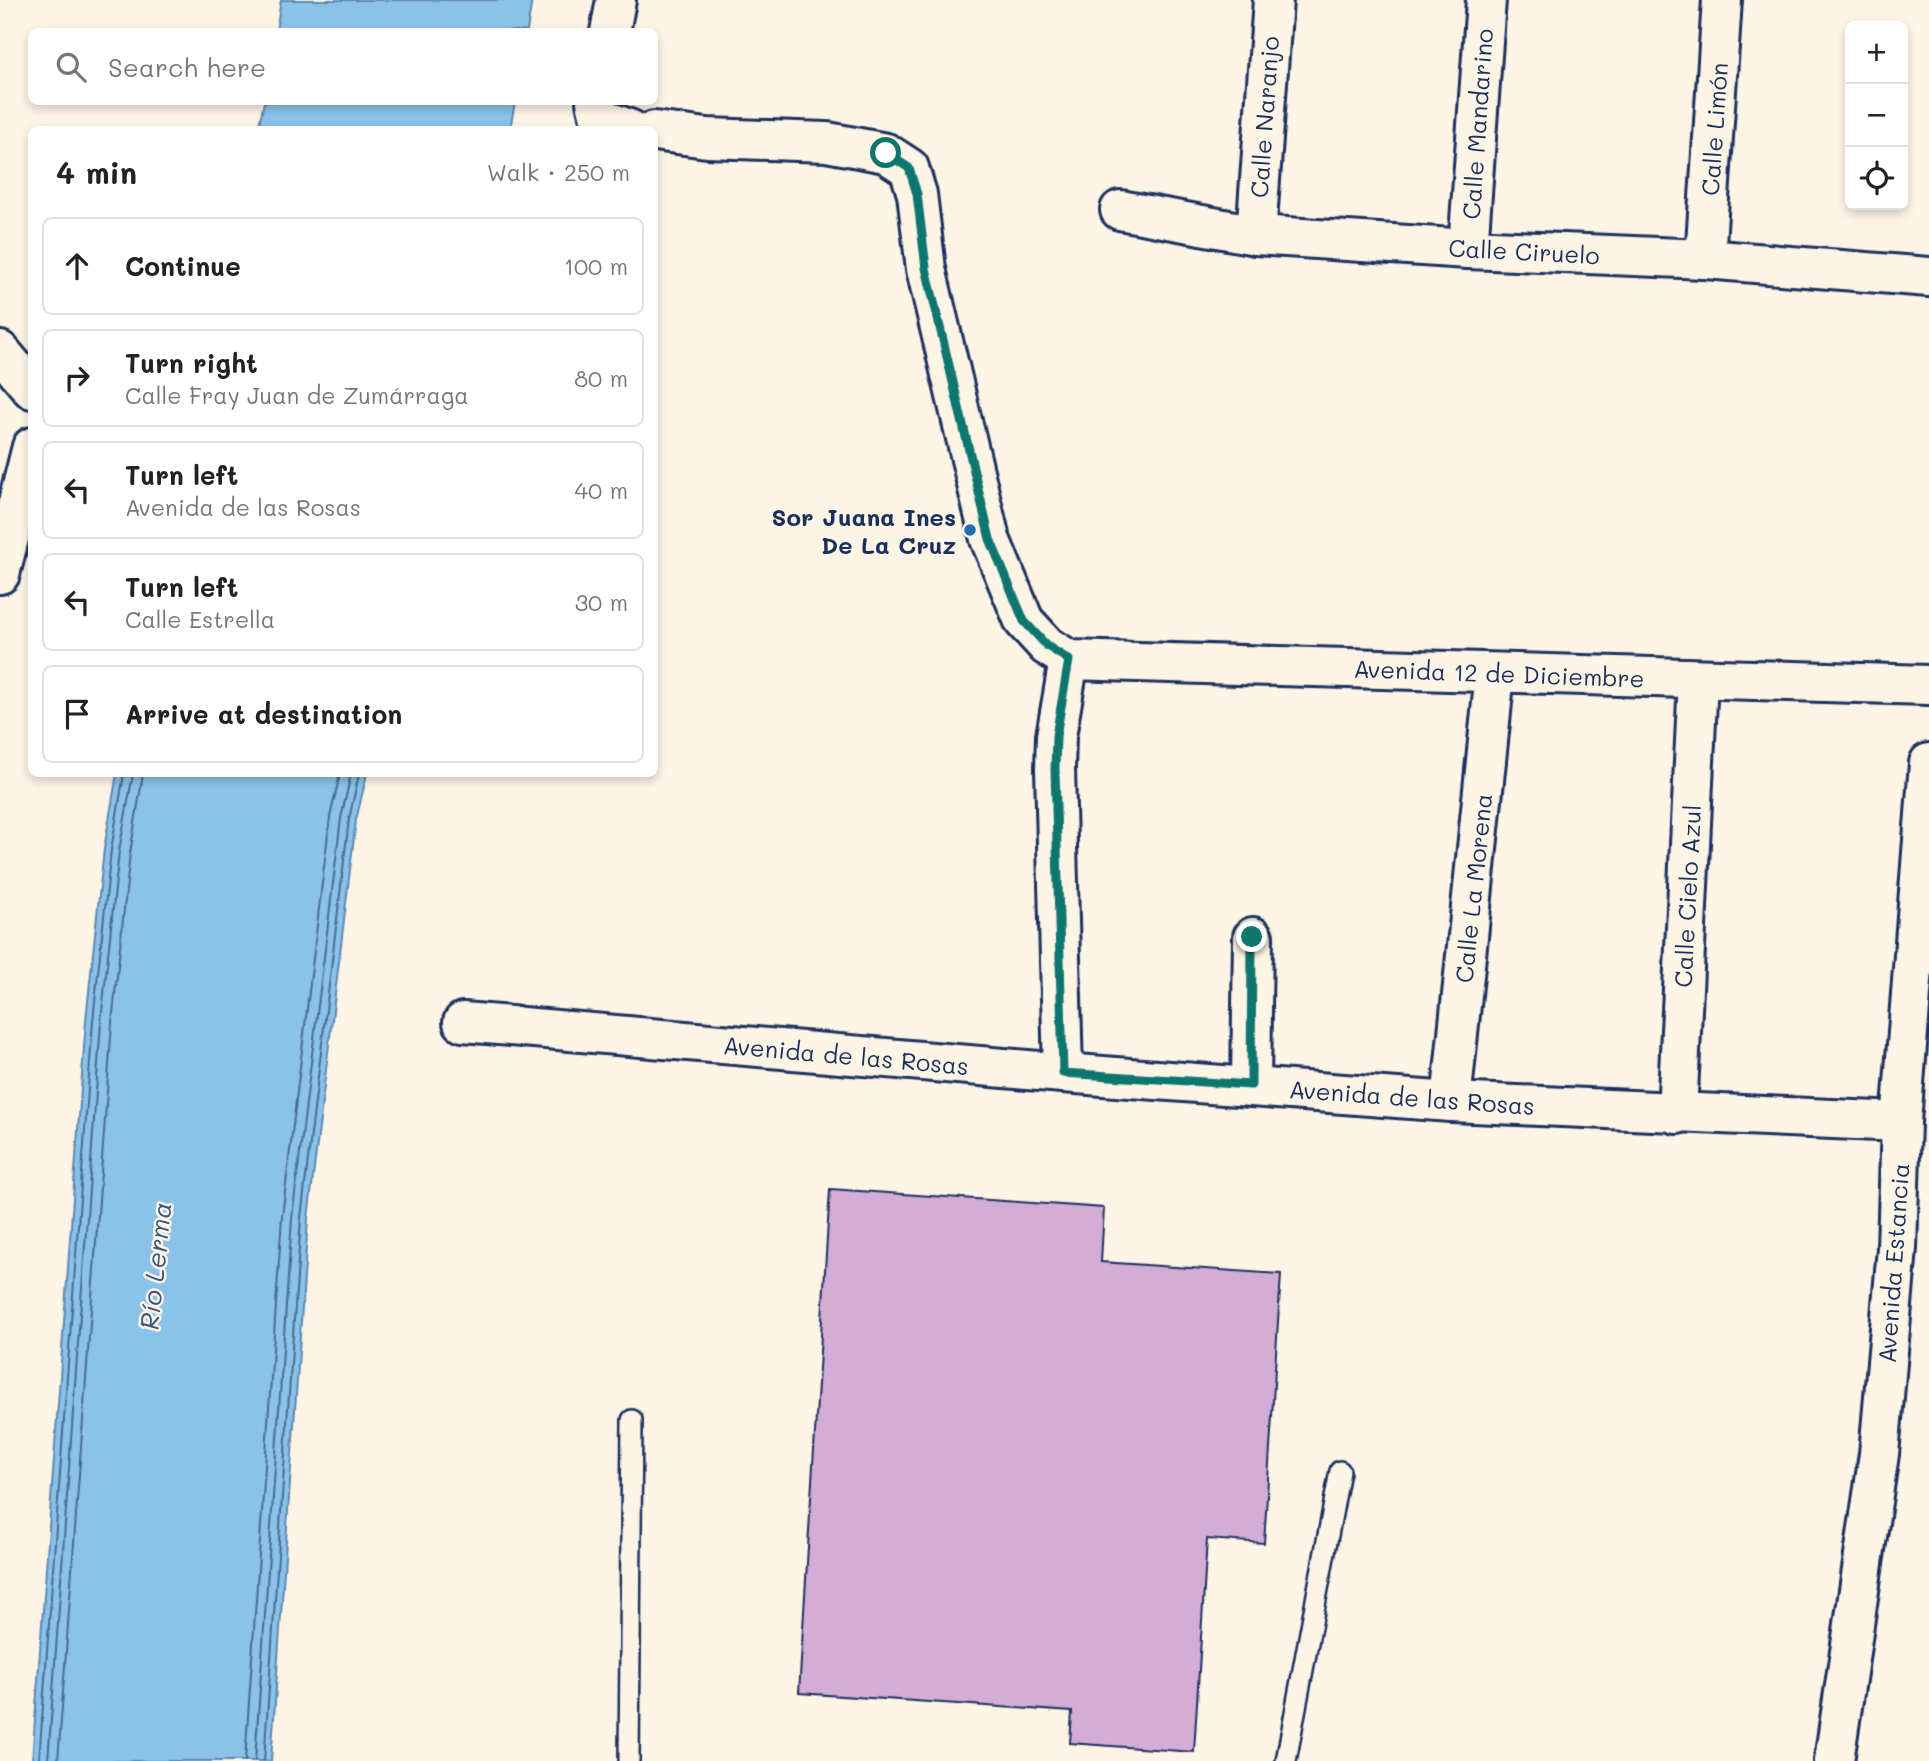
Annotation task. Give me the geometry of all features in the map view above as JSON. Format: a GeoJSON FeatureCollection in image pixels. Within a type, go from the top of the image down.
{"type":"FeatureCollection","features":[{"type":"Feature","properties":{"kind":"street"},"geometry":{"type":"LineString","coordinates":[[611,28],[616,0]]}},
{"type":"Feature","properties":{"kind":"street","name":"Calle Naranjo"},"geometry":{"type":"LineString","coordinates":[[1256,235],[1273,0]]}},
{"type":"Feature","properties":{"kind":"street","name":"Calle Mandarino"},"geometry":{"type":"LineString","coordinates":[[1468,249],[1486,0]]}},
{"type":"Feature","properties":{"kind":"street","name":"Calle Limón"},"geometry":{"type":"LineString","coordinates":[[1705,258],[1722,0]]}},
{"type":"Feature","properties":{"kind":"street"},"geometry":{"type":"LineString","coordinates":[[597,105],[600,118],[621,126]]}},
{"type":"Feature","properties":{"kind":"street"},"geometry":{"type":"LineString","coordinates":[[658,132],[707,138],[827,142],[886,153],[909,168],[917,194],[926,268],[990,539],[1024,621],[1047,646],[1069,660],[1056,736],[1055,769],[1063,1073]]}},
{"type":"Feature","properties":{"kind":"street","name":"Calle Ciruelo"},"geometry":{"type":"LineString","coordinates":[[1120,210],[1256,235],[1468,249],[1705,258],[1929,276]]}},
{"type":"Feature","properties":{"kind":"street"},"geometry":{"type":"LineString","coordinates":[[0,351],[28,385]]}},
{"type":"Feature","properties":{"kind":"street"},"geometry":{"type":"LineString","coordinates":[[0,574],[28,463]]}},
{"type":"Feature","properties":{"kind":"street","name":"Avenida 12 de Diciembre"},"geometry":{"type":"LineString","coordinates":[[1069,660],[1929,685]]}},
{"type":"Feature","properties":{"kind":"street","name":"Calle La Morena"},"geometry":{"type":"LineString","coordinates":[[1451,1102],[1495,673]]}},
{"type":"Feature","properties":{"kind":"street","name":"Calle Cielo Azul"},"geometry":{"type":"LineString","coordinates":[[1677,1114],[1698,680]]}},
{"type":"Feature","properties":{"kind":"street","name":"Avenida Estancia"},"geometry":{"type":"LineString","coordinates":[[1834,1761],[1879,1454],[1897,1248],[1900,1122],[1929,763]]}},
{"type":"Feature","properties":{"kind":"street"},"geometry":{"type":"LineString","coordinates":[[1251,1085],[1252,937]]}},
{"type":"Feature","properties":{"kind":"street","name":"Avenida de las Rosas"},"geometry":{"type":"LineString","coordinates":[[463,1022],[1063,1073],[1451,1102],[1900,1122]]}},
{"type":"Feature","properties":{"kind":"lane"},"geometry":{"type":"LineString","coordinates":[[629,1761],[632,1420]]}},
{"type":"Feature","properties":{"kind":"lane"},"geometry":{"type":"LineString","coordinates":[[1286,1761],[1340,1471]]}},
{"type":"Feature","properties":{"kind":"water"},"geometry":{"type":"Polygon","coordinates":[[[281,0],[532,0],[527,28],[276,28],[281,0]]]}},
{"type":"Feature","properties":{"kind":"water"},"geometry":{"type":"Polygon","coordinates":[[[263,105],[514,105],[511,126],[259,126],[263,105]]]}},
{"type":"Feature","properties":{"kind":"water","name":"Río Lerma"},"geometry":{"type":"Polygon","coordinates":[[[116,777],[366,777],[356,820],[308,1219],[271,1761],[32,1761],[86,1020],[104,849],[116,777]]]}},
{"type":"Feature","properties":{"kind":"building"},"geometry":{"type":"Polygon","coordinates":[[[830,1189],[1104,1208],[1101,1262],[1281,1274],[1264,1543],[1207,1539],[1194,1752],[1070,1743],[1072,1712],[799,1693],[830,1189]]]}},
{"type":"Feature","properties":{"kind":"place","name":"Sor Juana Ines De La Cruz"},"geometry":{"type":"Point","coordinates":[970,530]}},
{"type":"Feature","properties":{"kind":"route"},"geometry":{"type":"LineString","coordinates":[[886,153],[909,168],[917,194],[926,268],[990,539],[1024,621],[1047,646],[1069,660],[1065,697],[1056,736],[1055,769],[1063,1073],[1251,1085],[1252,937]]}}]}
